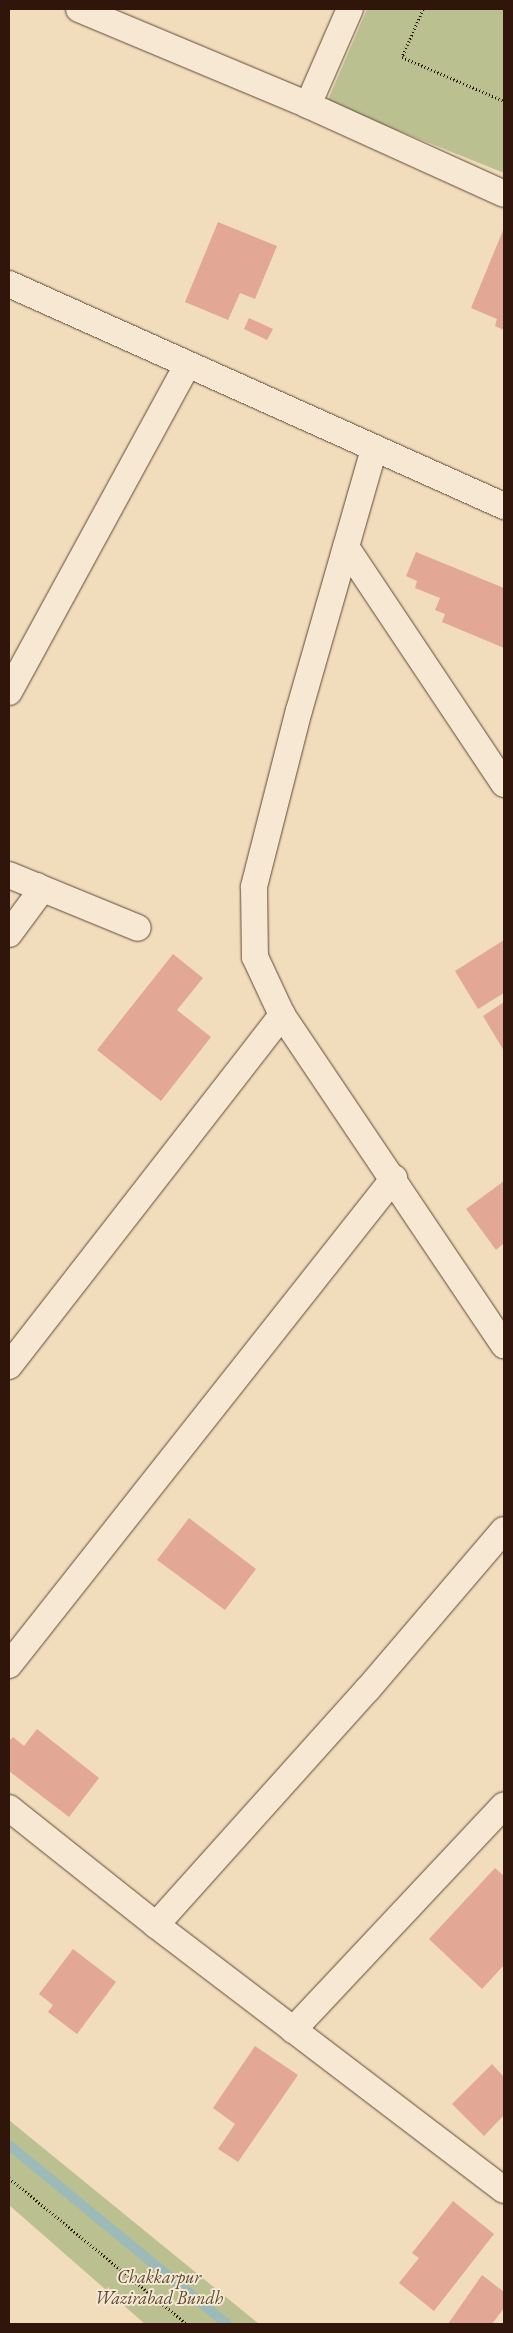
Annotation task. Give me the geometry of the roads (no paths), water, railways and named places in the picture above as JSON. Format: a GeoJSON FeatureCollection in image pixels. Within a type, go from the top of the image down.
{"type":"FeatureCollection","features":[{"type":"Feature","properties":{"kind":"street"},"geometry":{"type":"LineString","coordinates":[[80,9],[308,106],[504,194]]}},
{"type":"Feature","properties":{"kind":"street"},"geometry":{"type":"LineString","coordinates":[[308,106],[350,9]]}},
{"type":"Feature","properties":{"kind":"street"},"geometry":{"type":"LineString","coordinates":[[9,284],[187,366],[504,506]]}},
{"type":"Feature","properties":{"kind":"street"},"geometry":{"type":"LineString","coordinates":[[9,692],[187,366]]}},
{"type":"Feature","properties":{"kind":"street"},"geometry":{"type":"LineString","coordinates":[[374,449],[254,887],[255,957],[282,1014],[394,1178],[504,1345]]}},
{"type":"Feature","properties":{"kind":"street"},"geometry":{"type":"LineString","coordinates":[[346,546],[504,784]]}},
{"type":"Feature","properties":{"kind":"street"},"geometry":{"type":"LineString","coordinates":[[9,875],[138,928]]}},
{"type":"Feature","properties":{"kind":"street"},"geometry":{"type":"LineString","coordinates":[[9,934],[37,896],[37,886]]}},
{"type":"Feature","properties":{"kind":"street"},"geometry":{"type":"LineString","coordinates":[[9,1366],[282,1014]]}},
{"type":"Feature","properties":{"kind":"street"},"geometry":{"type":"LineString","coordinates":[[9,1665],[394,1178]]}},
{"type":"Feature","properties":{"kind":"street"},"geometry":{"type":"LineString","coordinates":[[156,1925],[368,1689],[504,1530]]}},
{"type":"Feature","properties":{"kind":"street"},"geometry":{"type":"LineString","coordinates":[[293,2030],[504,1805]]}},
{"type":"Feature","properties":{"kind":"street"},"geometry":{"type":"LineString","coordinates":[[9,1808],[156,1925],[504,2190]]}},
{"type":"Feature","properties":{"kind":"waterway"},"geometry":{"type":"LineString","coordinates":[[9,2145],[227,2324]]}},
{"type":"Feature","properties":{"kind":"park label","name":"Chakkarpur Wazirabad Bundh"},"geometry":{"type":"Point","coordinates":[159,2288]}}]}
